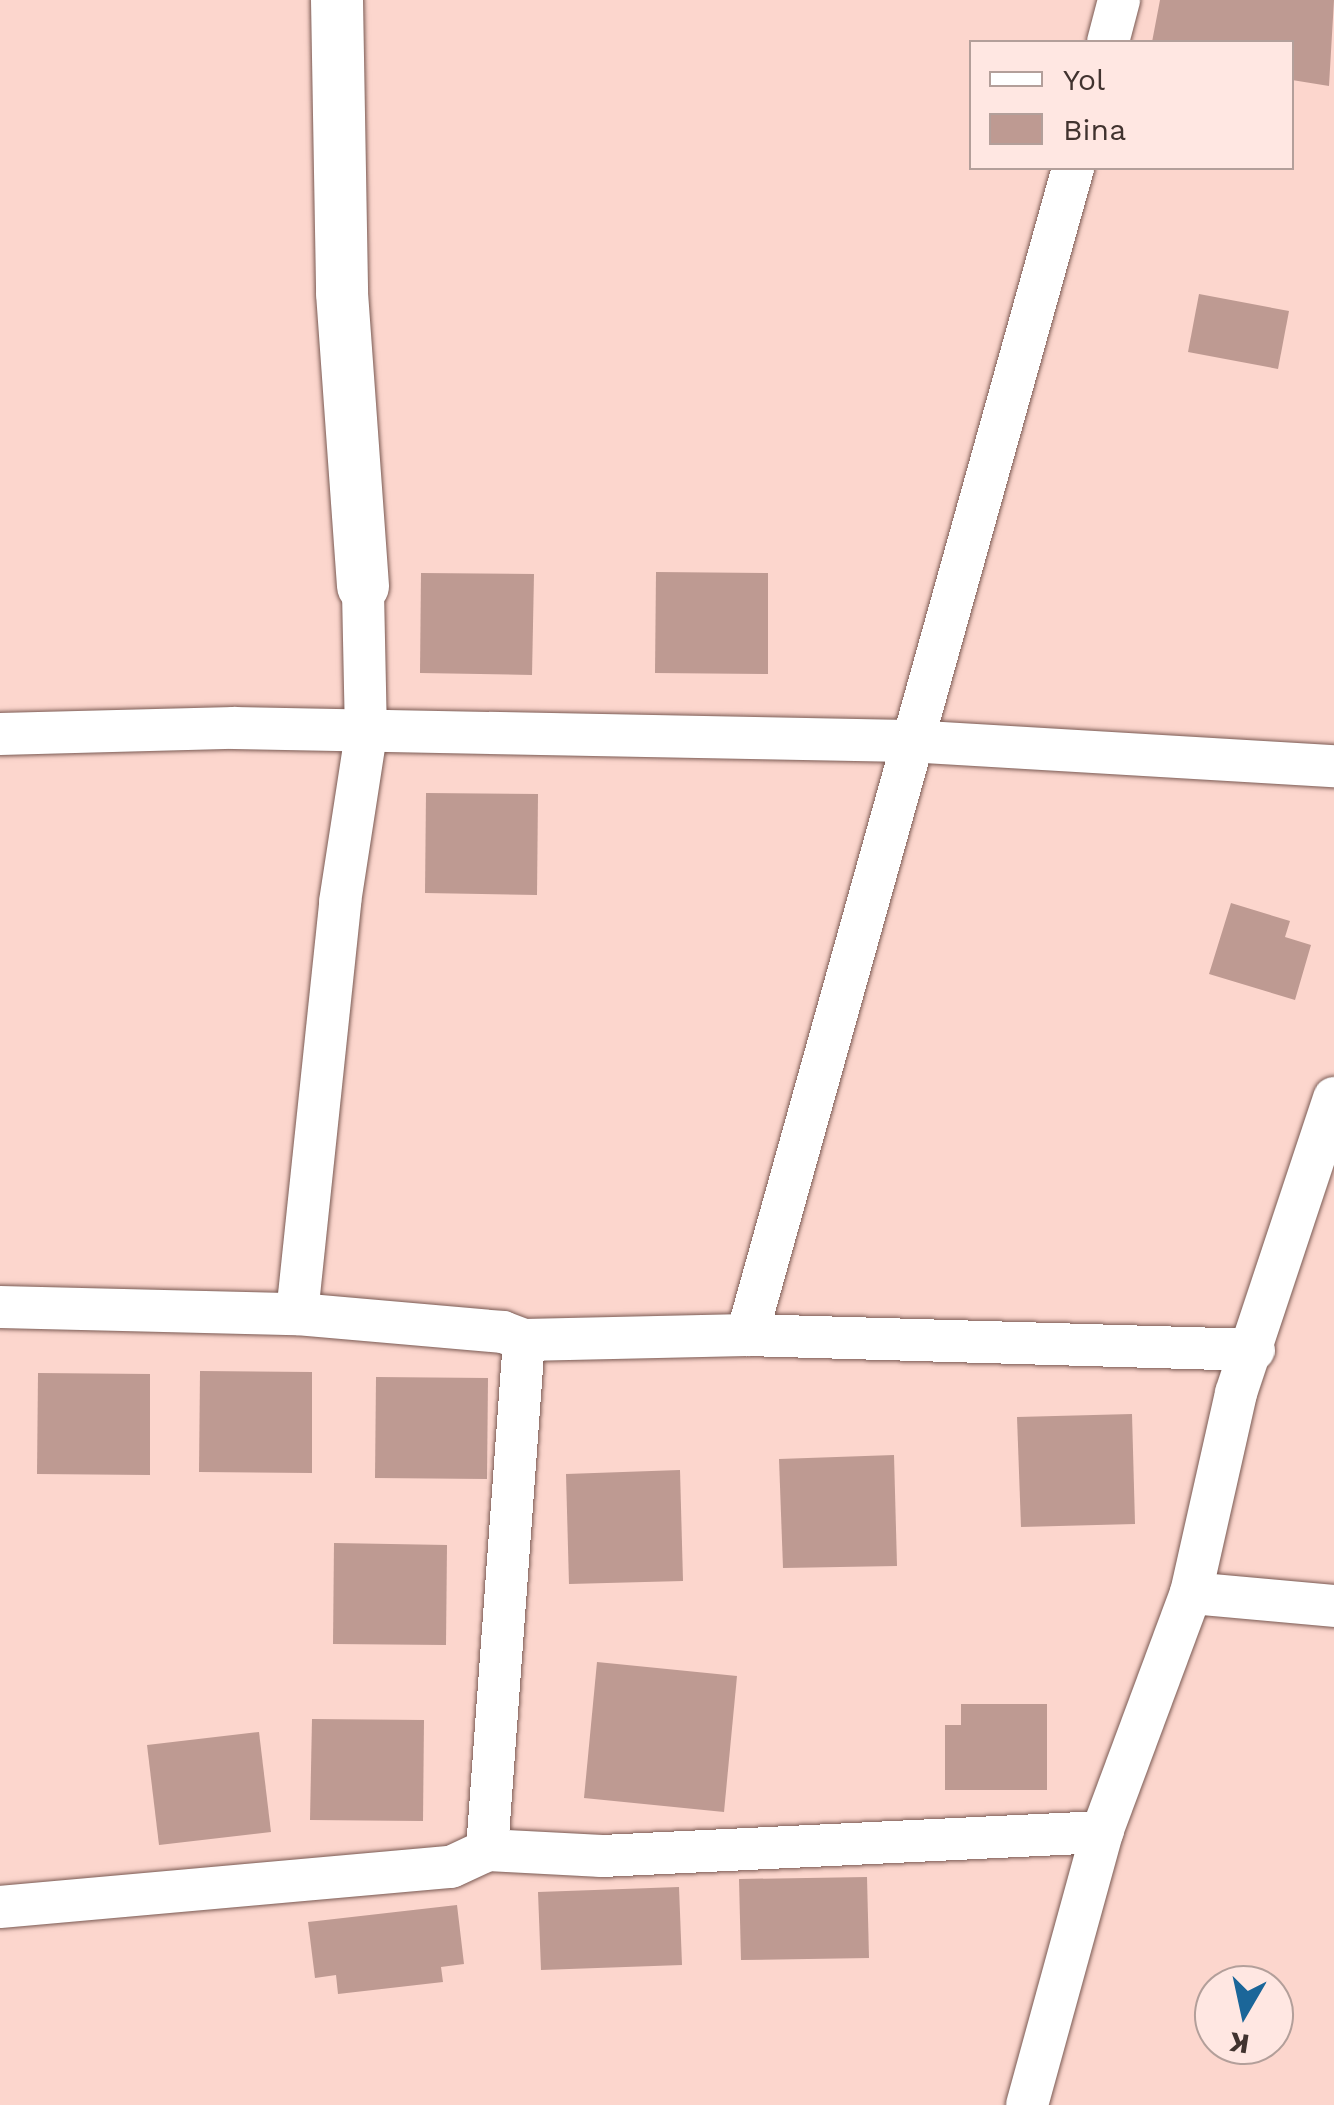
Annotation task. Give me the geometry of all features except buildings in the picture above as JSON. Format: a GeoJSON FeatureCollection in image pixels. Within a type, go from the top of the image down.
{"type":"FeatureCollection","features":[{"type":"Feature","properties":{"kind":"street"},"geometry":{"type":"LineString","coordinates":[[297,1314],[340,902],[366,735],[363,586],[342,294],[337,0]]}},
{"type":"Feature","properties":{"kind":"street"},"geometry":{"type":"LineString","coordinates":[[1109,40],[1120,0]]}},
{"type":"Feature","properties":{"kind":"street"},"geometry":{"type":"LineString","coordinates":[[747,1335],[908,741],[1072,170]]}},
{"type":"Feature","properties":{"kind":"street"},"geometry":{"type":"LineString","coordinates":[[0,734],[234,728],[366,735],[908,741],[1334,766]]}},
{"type":"Feature","properties":{"kind":"street"},"geometry":{"type":"LineString","coordinates":[[1027,2105],[1102,1832],[1191,1593],[1236,1393],[1254,1350],[1334,1098]]}},
{"type":"Feature","properties":{"kind":"street"},"geometry":{"type":"LineString","coordinates":[[0,1307],[297,1314],[503,1332],[524,1340],[747,1335],[1254,1350]]}},
{"type":"Feature","properties":{"kind":"street"},"geometry":{"type":"LineString","coordinates":[[486,1850],[524,1340]]}},
{"type":"Feature","properties":{"kind":"street"},"geometry":{"type":"LineString","coordinates":[[1191,1593],[1334,1606]]}},
{"type":"Feature","properties":{"kind":"street"},"geometry":{"type":"LineString","coordinates":[[0,1907],[451,1867],[486,1850],[602,1856],[1102,1832]]}}]}
